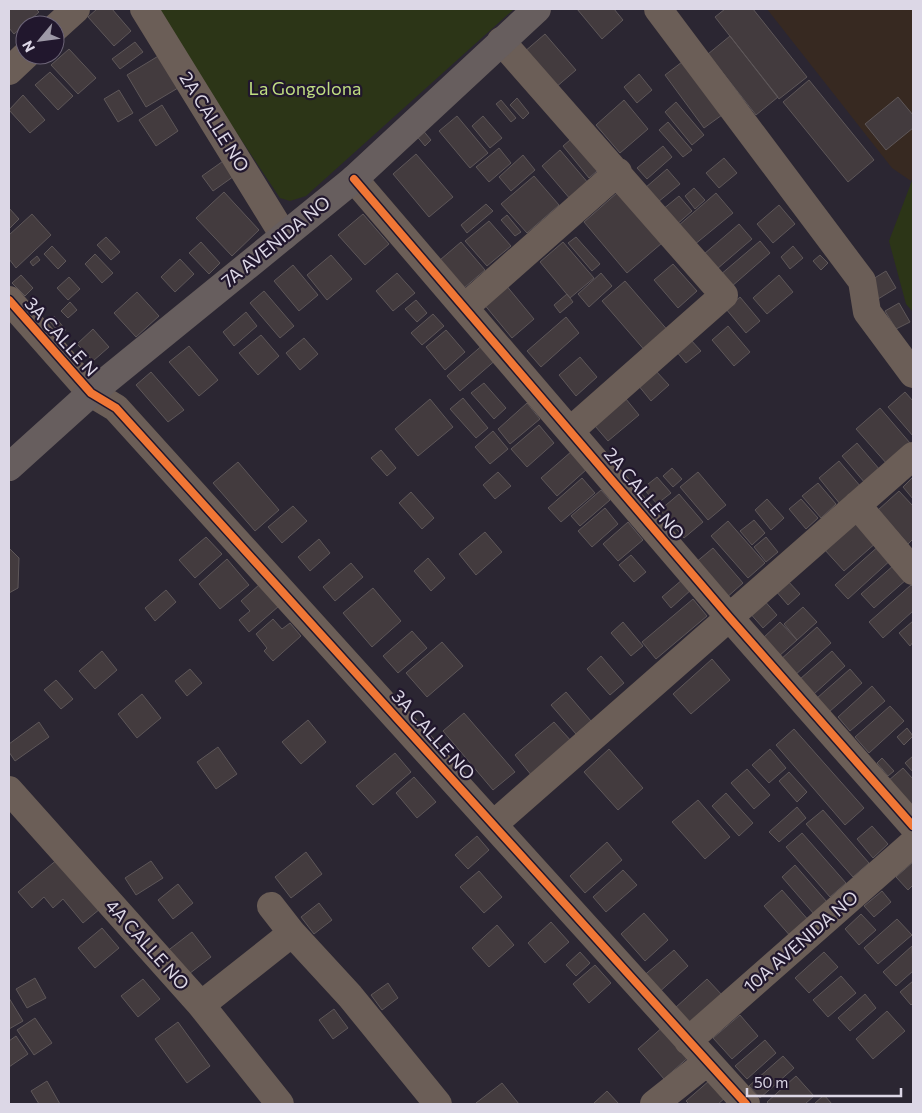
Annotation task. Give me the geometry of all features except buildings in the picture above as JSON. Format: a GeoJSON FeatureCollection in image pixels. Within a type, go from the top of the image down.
{"type":"FeatureCollection","features":[{"type":"Feature","properties":{"kind":"highway","name":"7A AVENIDA NO"},"geometry":{"type":"LineString","coordinates":[[9,467],[91,393],[354,179],[537,9]]}},
{"type":"Feature","properties":{"kind":"street"},"geometry":{"type":"LineString","coordinates":[[65,19],[76,9]]}},
{"type":"Feature","properties":{"kind":"street","name":"2A CALLE NO"},"geometry":{"type":"LineString","coordinates":[[144,9],[284,236]]}},
{"type":"Feature","properties":{"kind":"street"},"geometry":{"type":"LineString","coordinates":[[658,9],[862,281],[867,312],[913,374]]}},
{"type":"Feature","properties":{"kind":"street"},"geometry":{"type":"LineString","coordinates":[[501,41],[724,295],[570,431]]}},
{"type":"Feature","properties":{"kind":"street"},"geometry":{"type":"LineString","coordinates":[[465,307],[618,172]]}},
{"type":"Feature","properties":{"kind":"street","name":"2A CALLE NO"},"geometry":{"type":"LineString","coordinates":[[354,179],[729,617],[913,826]]}},
{"type":"Feature","properties":{"kind":"street","name":"3A CALLE N"},"geometry":{"type":"LineString","coordinates":[[9,300],[91,393]]}},
{"type":"Feature","properties":{"kind":"street","name":"3A CALLE NO"},"geometry":{"type":"LineString","coordinates":[[91,393],[116,408],[746,1104]]}},
{"type":"Feature","properties":{"kind":"street"},"geometry":{"type":"LineString","coordinates":[[494,824],[913,456]]}},
{"type":"Feature","properties":{"kind":"street"},"geometry":{"type":"LineString","coordinates":[[857,505],[913,571]]}},
{"type":"Feature","properties":{"kind":"street","name":"4A CALLE NO"},"geometry":{"type":"LineString","coordinates":[[9,790],[201,1005],[280,1104]]}},
{"type":"Feature","properties":{"kind":"street","name":"10A AVENIDA NO"},"geometry":{"type":"LineString","coordinates":[[688,1042],[913,843]]}},
{"type":"Feature","properties":{"kind":"street"},"geometry":{"type":"LineString","coordinates":[[271,906],[292,933],[350,996],[438,1104]]}},
{"type":"Feature","properties":{"kind":"street"},"geometry":{"type":"LineString","coordinates":[[201,1005],[292,933]]}},
{"type":"Feature","properties":{"kind":"street"},"geometry":{"type":"LineString","coordinates":[[654,1104],[707,1062]]}},
{"type":"Feature","properties":{"kind":"shaded area"},"geometry":{"type":"Polygon","coordinates":[[[767,9],[913,9],[913,177],[911,181],[892,168],[767,9]]]}},
{"type":"Feature","properties":{"kind":"green space","name":"La Gongolona"},"geometry":{"type":"Polygon","coordinates":[[[154,9],[514,9],[306,196],[290,201],[280,198],[154,9]]]}},
{"type":"Feature","properties":{"kind":"green space"},"geometry":{"type":"Polygon","coordinates":[[[913,178],[913,312],[906,304],[889,241],[913,178]]]}},
{"type":"Feature","properties":{"kind":"cycle path"},"geometry":{"type":"LineString","coordinates":[[354,179],[729,617],[913,826]]}},
{"type":"Feature","properties":{"kind":"cycle path"},"geometry":{"type":"LineString","coordinates":[[9,300],[91,393],[116,408],[746,1104]]}}]}
